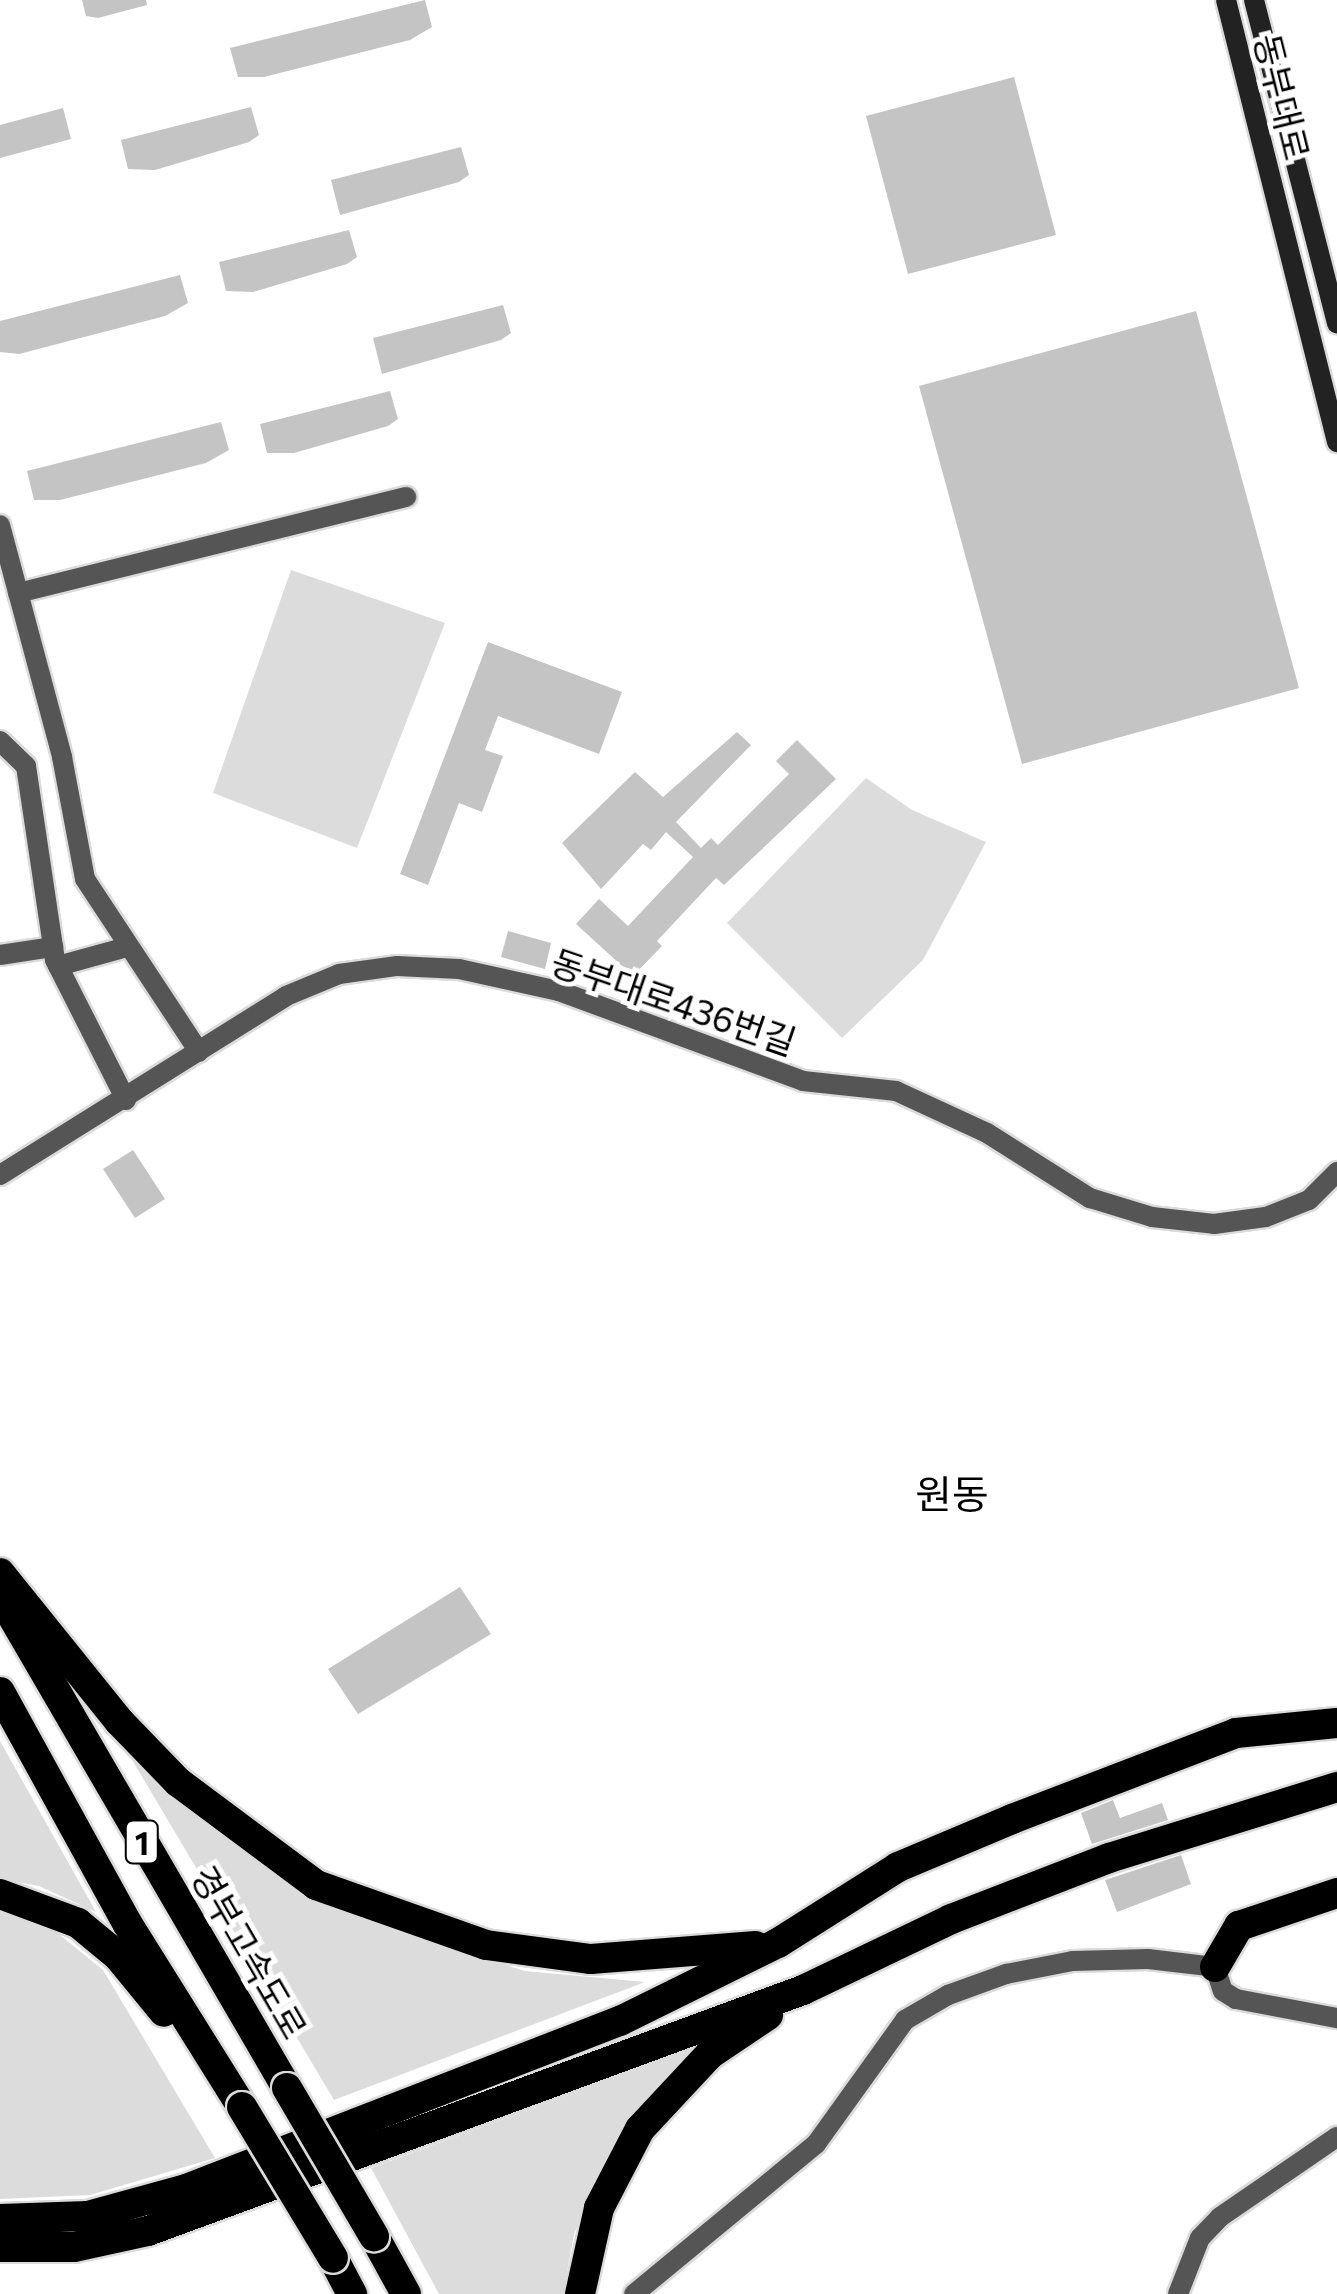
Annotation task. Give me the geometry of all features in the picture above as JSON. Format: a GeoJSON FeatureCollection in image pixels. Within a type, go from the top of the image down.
{"type":"FeatureCollection","features":[{"type":"Feature","properties":{"kind":"highway"},"geometry":{"type":"LineString","coordinates":[[0,1573],[119,1721],[178,1782],[316,1885],[486,1945],[591,1959],[778,1943]]}},
{"type":"Feature","properties":{"kind":"highway","name":"경부고속도로"},"geometry":{"type":"LineString","coordinates":[[0,1595],[406,2294]]}},
{"type":"Feature","properties":{"kind":"highway","name":"1"},"geometry":{"type":"LineString","coordinates":[[0,1692],[127,1923],[352,2294]]}},
{"type":"Feature","properties":{"kind":"highway"},"geometry":{"type":"LineString","coordinates":[[0,2220],[88,2216],[186,2189],[620,2020],[778,1943],[898,1866],[1012,1819],[1236,1733],[1337,1723]]}},
{"type":"Feature","properties":{"kind":"highway"},"geometry":{"type":"LineString","coordinates":[[0,2247],[74,2247],[148,2231],[803,1990],[951,1919],[1109,1858],[1337,1787]]}},
{"type":"Feature","properties":{"kind":"highway"},"geometry":{"type":"LineString","coordinates":[[1215,1967],[1238,1926],[1337,1893]]}},
{"type":"Feature","properties":{"kind":"highway"},"geometry":{"type":"LineString","coordinates":[[0,1894],[78,1923],[118,1956],[242,2107]]}},
{"type":"Feature","properties":{"kind":"highway"},"geometry":{"type":"LineString","coordinates":[[580,2294],[599,2208],[640,2129],[710,2054],[803,1990]]}},
{"type":"Feature","properties":{"kind":"main road","name":"동부대로"},"geometry":{"type":"LineString","coordinates":[[1226,0],[1337,442]]}},
{"type":"Feature","properties":{"kind":"main road","name":"동부대로"},"geometry":{"type":"LineString","coordinates":[[1254,0],[1328,257],[1337,324]]}},
{"type":"Feature","properties":{"kind":"street"},"geometry":{"type":"LineString","coordinates":[[18,593],[406,497]]}},
{"type":"Feature","properties":{"kind":"street"},"geometry":{"type":"LineString","coordinates":[[0,525],[62,758],[85,879],[126,948],[199,1052]]}},
{"type":"Feature","properties":{"kind":"street"},"geometry":{"type":"LineString","coordinates":[[0,740],[26,766],[56,956],[126,1100]]}},
{"type":"Feature","properties":{"kind":"street"},"geometry":{"type":"LineString","coordinates":[[26,766],[62,758]]}},
{"type":"Feature","properties":{"kind":"street"},"geometry":{"type":"LineString","coordinates":[[0,955],[56,956],[126,948]]}},
{"type":"Feature","properties":{"kind":"street","name":"동부대로436번길"},"geometry":{"type":"LineString","coordinates":[[0,1176],[286,996],[339,974],[444,967],[559,991],[803,1081],[896,1091],[987,1133],[1090,1198],[1152,1217],[1214,1224],[1266,1217],[1310,1200],[1337,1172]]}},
{"type":"Feature","properties":{"kind":"street"},"geometry":{"type":"LineString","coordinates":[[634,2294],[816,2144],[905,2020],[948,1995],[1006,1974],[1073,1961],[1148,1959],[1215,1967],[1223,1991],[1236,1999],[1337,2018]]}},
{"type":"Feature","properties":{"kind":"street"},"geometry":{"type":"LineString","coordinates":[[1178,2294],[1200,2238],[1220,2217],[1337,2137]]}},
{"type":"Feature","properties":{"kind":"shaded area"},"geometry":{"type":"Polygon","coordinates":[[[291,570],[445,623],[357,848],[213,793],[291,570]]]}},
{"type":"Feature","properties":{"kind":"shaded area"},"geometry":{"type":"Polygon","coordinates":[[[866,778],[912,810],[986,842],[923,960],[842,1038],[727,923],[866,778]]]}},
{"type":"Feature","properties":{"kind":"shaded area"},"geometry":{"type":"Polygon","coordinates":[[[0,1741],[96,1912],[39,1886],[0,1879],[0,1741]]]}},
{"type":"Feature","properties":{"kind":"shaded area"},"geometry":{"type":"Polygon","coordinates":[[[125,1748],[186,1809],[265,1867],[366,1921],[525,1971],[645,1982],[334,2100],[125,1748]]]}},
{"type":"Feature","properties":{"kind":"shaded area"},"geometry":{"type":"Polygon","coordinates":[[[0,1913],[55,1931],[103,1970],[215,2158],[90,2195],[0,2199],[0,1913]]]}},
{"type":"Feature","properties":{"kind":"shaded area"},"geometry":{"type":"Polygon","coordinates":[[[692,2049],[617,2138],[574,2234],[563,2294],[439,2294],[371,2168],[692,2049]]]}},
{"type":"Feature","properties":{"kind":"building"},"geometry":{"type":"Polygon","coordinates":[[[82,0],[146,0],[147,5],[98,18],[86,16],[82,0]]]}},
{"type":"Feature","properties":{"kind":"building"},"geometry":{"type":"Polygon","coordinates":[[[425,0],[432,27],[410,40],[264,77],[238,77],[230,48],[425,0]]]}},
{"type":"Feature","properties":{"kind":"building"},"geometry":{"type":"Polygon","coordinates":[[[1014,77],[1056,235],[908,274],[866,116],[1014,77]]]}},
{"type":"Feature","properties":{"kind":"building"},"geometry":{"type":"Polygon","coordinates":[[[251,107],[259,135],[249,142],[155,170],[128,169],[121,140],[251,107]]]}},
{"type":"Feature","properties":{"kind":"building"},"geometry":{"type":"Polygon","coordinates":[[[63,108],[71,139],[0,158],[0,125],[63,108]]]}},
{"type":"Feature","properties":{"kind":"building"},"geometry":{"type":"Polygon","coordinates":[[[461,147],[469,175],[459,182],[340,215],[331,180],[461,147]]]}},
{"type":"Feature","properties":{"kind":"building"},"geometry":{"type":"Polygon","coordinates":[[[349,230],[357,257],[347,264],[253,292],[226,291],[219,262],[349,230]]]}},
{"type":"Feature","properties":{"kind":"building"},"geometry":{"type":"Polygon","coordinates":[[[180,275],[188,303],[165,316],[19,354],[0,352],[0,321],[180,275]]]}},
{"type":"Feature","properties":{"kind":"building"},"geometry":{"type":"Polygon","coordinates":[[[503,305],[511,333],[501,340],[382,374],[373,338],[503,305]]]}},
{"type":"Feature","properties":{"kind":"building"},"geometry":{"type":"Polygon","coordinates":[[[1196,311],[1299,688],[1022,764],[919,386],[1196,311]]]}},
{"type":"Feature","properties":{"kind":"building"},"geometry":{"type":"Polygon","coordinates":[[[390,391],[398,419],[388,426],[294,453],[267,453],[260,424],[390,391]]]}},
{"type":"Feature","properties":{"kind":"building"},"geometry":{"type":"Polygon","coordinates":[[[221,422],[229,450],[206,463],[60,500],[34,500],[27,471],[221,422]]]}},
{"type":"Feature","properties":{"kind":"building"},"geometry":{"type":"Polygon","coordinates":[[[488,642],[622,692],[599,754],[498,716],[485,750],[503,756],[482,812],[459,803],[428,885],[400,874],[488,642]]]}},
{"type":"Feature","properties":{"kind":"building"},"geometry":{"type":"Polygon","coordinates":[[[737,732],[751,745],[676,822],[701,848],[711,838],[718,845],[789,774],[776,761],[797,740],[836,779],[724,885],[716,878],[657,941],[662,946],[633,976],[576,924],[599,899],[628,926],[693,857],[666,832],[651,850],[643,844],[601,889],[562,843],[635,772],[663,797],[737,732]]]}},
{"type":"Feature","properties":{"kind":"building"},"geometry":{"type":"Polygon","coordinates":[[[508,931],[551,943],[545,969],[501,957],[508,931]]]}},
{"type":"Feature","properties":{"kind":"building"},"geometry":{"type":"Polygon","coordinates":[[[133,1150],[165,1199],[135,1218],[103,1169],[133,1150]]]}},
{"type":"Feature","properties":{"kind":"building"},"geometry":{"type":"Polygon","coordinates":[[[460,1587],[491,1634],[358,1714],[328,1669],[460,1587]]]}},
{"type":"Feature","properties":{"kind":"building"},"geometry":{"type":"Polygon","coordinates":[[[1113,1800],[1120,1818],[1162,1803],[1168,1820],[1092,1844],[1081,1813],[1113,1800]]]}},
{"type":"Feature","properties":{"kind":"building"},"geometry":{"type":"Polygon","coordinates":[[[1181,1855],[1191,1884],[1117,1912],[1105,1880],[1181,1855]]]}},
{"type":"Feature","properties":{"kind":"district","name":"원동"},"geometry":{"type":"Point","coordinates":[952,1493]}}]}
